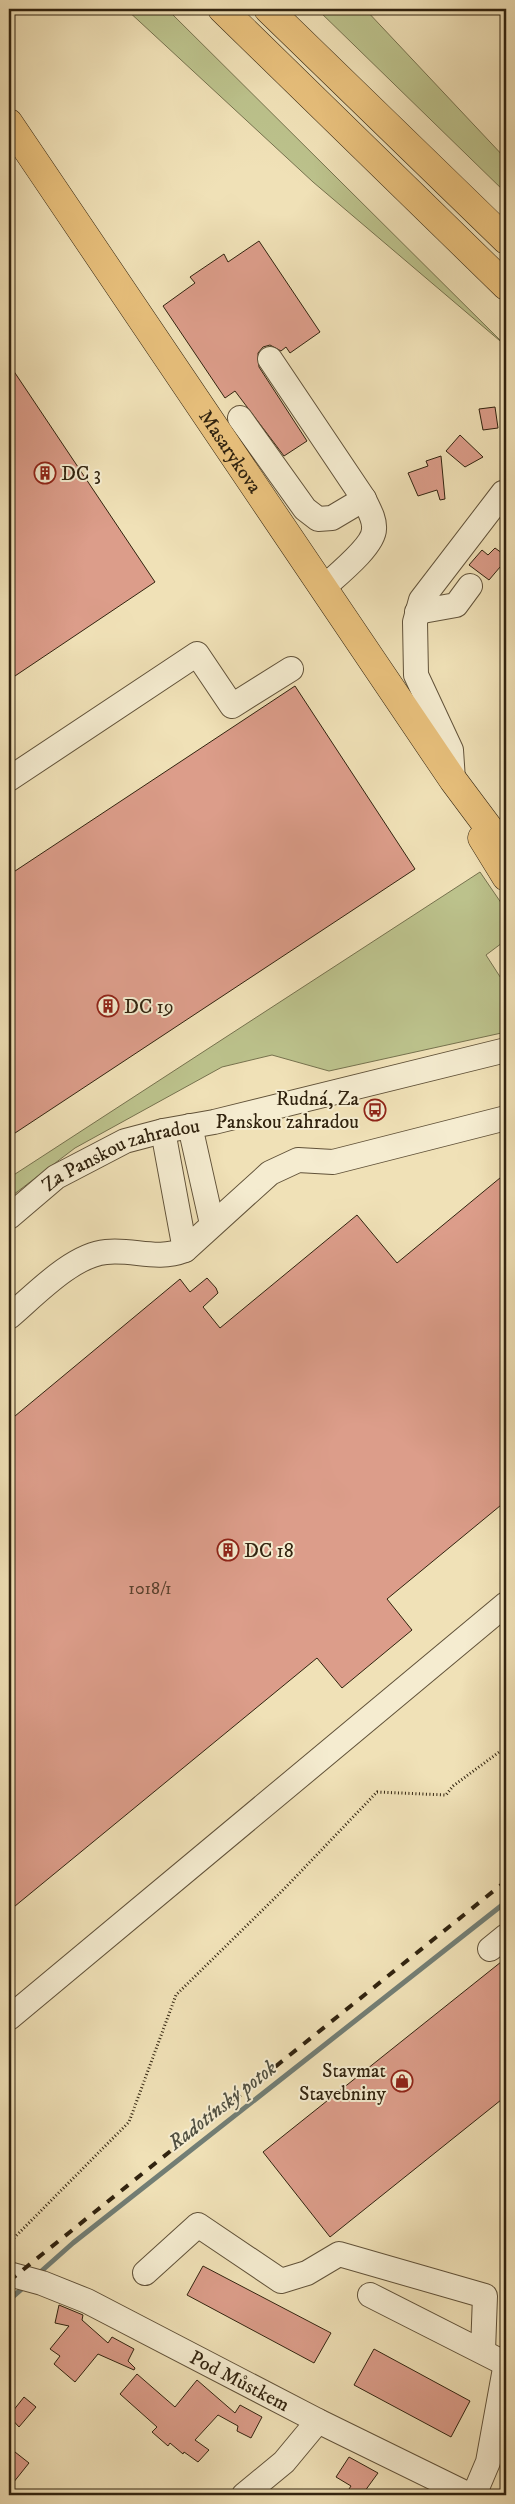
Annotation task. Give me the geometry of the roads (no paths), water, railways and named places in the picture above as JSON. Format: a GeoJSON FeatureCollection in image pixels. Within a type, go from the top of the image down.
{"type":"FeatureCollection","features":[{"type":"Feature","properties":{"kind":"main road"},"geometry":{"type":"LineString","coordinates":[[222,9],[499,278]]}},
{"type":"Feature","properties":{"kind":"main road"},"geometry":{"type":"LineString","coordinates":[[268,9],[506,240]]}},
{"type":"Feature","properties":{"kind":"main road","name":"Masarykova"},"geometry":{"type":"LineString","coordinates":[[9,123],[453,780],[506,852]]}},
{"type":"Feature","properties":{"kind":"main road","name":"Masarykova"},"geometry":{"type":"LineString","coordinates":[[453,780],[478,831],[506,877]]}},
{"type":"Feature","properties":{"kind":"street"},"geometry":{"type":"LineString","coordinates":[[270,359],[364,499],[373,518],[375,530],[370,542],[323,588]]}},
{"type":"Feature","properties":{"kind":"street"},"geometry":{"type":"LineString","coordinates":[[218,433],[244,415],[304,509],[318,519],[332,518],[364,499]]}},
{"type":"Feature","properties":{"kind":"street"},"geometry":{"type":"LineString","coordinates":[[453,780],[451,750],[416,675],[414,622],[421,600],[503,493]]}},
{"type":"Feature","properties":{"kind":"street"},"geometry":{"type":"LineString","coordinates":[[417,612],[456,605],[470,586]]}},
{"type":"Feature","properties":{"kind":"street"},"geometry":{"type":"LineString","coordinates":[[9,779],[197,654],[232,706],[291,669]]}},
{"type":"Feature","properties":{"kind":"street","name":"Za Panskou zahradou"},"geometry":{"type":"LineString","coordinates":[[9,1217],[56,1177],[125,1141],[163,1131],[214,1122],[506,1050]]}},
{"type":"Feature","properties":{"kind":"street"},"geometry":{"type":"LineString","coordinates":[[9,1317],[67,1268],[88,1256],[106,1251],[170,1256],[185,1250],[270,1173],[298,1160],[333,1162],[506,1118]]}},
{"type":"Feature","properties":{"kind":"street"},"geometry":{"type":"LineString","coordinates":[[190,1126],[212,1224]]}},
{"type":"Feature","properties":{"kind":"street"},"geometry":{"type":"LineString","coordinates":[[163,1131],[185,1250]]}},
{"type":"Feature","properties":{"kind":"street"},"geometry":{"type":"LineString","coordinates":[[9,2018],[506,1604]]}},
{"type":"Feature","properties":{"kind":"street"},"geometry":{"type":"LineString","coordinates":[[145,2274],[198,2225],[280,2281],[306,2273],[339,2254],[485,2296],[482,2350]]}},
{"type":"Feature","properties":{"kind":"street","name":"Pod Můstkem"},"geometry":{"type":"LineString","coordinates":[[25,2279],[87,2301],[318,2421],[469,2495]]}},
{"type":"Feature","properties":{"kind":"street"},"geometry":{"type":"LineString","coordinates":[[370,2295],[506,2363],[488,2462],[474,2495]]}},
{"type":"Feature","properties":{"kind":"street"},"geometry":{"type":"LineString","coordinates":[[244,2495],[284,2462],[318,2421]]}},
{"type":"Feature","properties":{"kind":"waterway","name":"Radotínský potok"},"geometry":{"type":"LineString","coordinates":[[37,2275],[73,2243],[506,1902]]}},
{"type":"Feature","properties":{"kind":"waterway","name":"Radotínský potok"},"geometry":{"type":"LineString","coordinates":[[9,2300],[25,2286]]}},
{"type":"Feature","properties":{"kind":"railway"},"geometry":{"type":"LineString","coordinates":[[9,2281],[506,1881]]}},
{"type":"Feature","properties":{"kind":"place","name":"DC 3"},"geometry":{"type":"Point","coordinates":[45,473]}},
{"type":"Feature","properties":{"kind":"place","name":"DC 19"},"geometry":{"type":"Point","coordinates":[108,1006]}},
{"type":"Feature","properties":{"kind":"place","name":"Rudná, Za Panskou zahradou"},"geometry":{"type":"Point","coordinates":[375,1110]}},
{"type":"Feature","properties":{"kind":"place","name":"DC 18"},"geometry":{"type":"Point","coordinates":[228,1550]}},
{"type":"Feature","properties":{"kind":"place","name":"Stavmat Stavebniny"},"geometry":{"type":"Point","coordinates":[402,2081]}}]}
